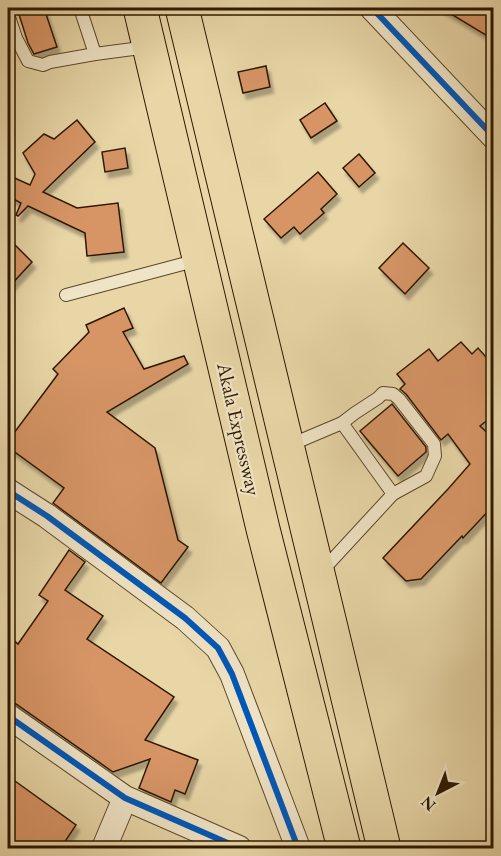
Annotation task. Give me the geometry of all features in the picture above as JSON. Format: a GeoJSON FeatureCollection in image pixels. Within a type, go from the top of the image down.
{"type":"FeatureCollection","features":[{"type":"Feature","properties":{"kind":"main road","name":"Akala Expressway"},"geometry":{"type":"LineString","coordinates":[[140,8],[276,581],[344,849]]}},
{"type":"Feature","properties":{"kind":"main road"},"geometry":{"type":"LineString","coordinates":[[150,47],[186,23],[384,849]]}},
{"type":"Feature","properties":{"kind":"main road"},"geometry":{"type":"LineString","coordinates":[[276,581],[319,575]]}},
{"type":"Feature","properties":{"kind":"street"},"geometry":{"type":"LineString","coordinates":[[372,8],[494,137]]}},
{"type":"Feature","properties":{"kind":"street"},"geometry":{"type":"LineString","coordinates":[[8,491],[47,516],[111,563],[184,618],[218,648],[232,674],[298,849]]}},
{"type":"Feature","properties":{"kind":"street"},"geometry":{"type":"LineString","coordinates":[[8,716],[125,798],[239,849]]}},
{"type":"Feature","properties":{"kind":"street"},"geometry":{"type":"LineString","coordinates":[[104,849],[125,798]]}},
{"type":"Feature","properties":{"kind":"lane"},"geometry":{"type":"LineString","coordinates":[[80,8],[95,54]]}},
{"type":"Feature","properties":{"kind":"lane"},"geometry":{"type":"LineString","coordinates":[[8,14],[16,38],[28,61],[43,65],[95,54],[150,47]]}},
{"type":"Feature","properties":{"kind":"lane"},"geometry":{"type":"LineString","coordinates":[[66,295],[199,260]]}},
{"type":"Feature","properties":{"kind":"lane"},"geometry":{"type":"LineString","coordinates":[[288,445],[342,423],[383,393],[393,394],[399,399],[434,444],[435,456],[426,476],[393,494],[319,575]]}},
{"type":"Feature","properties":{"kind":"lane"},"geometry":{"type":"LineString","coordinates":[[342,423],[393,494]]}},
{"type":"Feature","properties":{"kind":"building"},"geometry":{"type":"Polygon","coordinates":[[[17,8],[44,8],[57,47],[34,54],[28,43],[17,8]]]}},
{"type":"Feature","properties":{"kind":"building"},"geometry":{"type":"Polygon","coordinates":[[[441,8],[494,8],[494,40],[441,8]]]}},
{"type":"Feature","properties":{"kind":"building"},"geometry":{"type":"Polygon","coordinates":[[[266,66],[270,87],[243,93],[238,72],[266,66]]]}},
{"type":"Feature","properties":{"kind":"building"},"geometry":{"type":"Polygon","coordinates":[[[325,103],[337,121],[311,138],[300,120],[325,103]]]}},
{"type":"Feature","properties":{"kind":"building"},"geometry":{"type":"Polygon","coordinates":[[[77,120],[95,142],[43,192],[77,208],[118,203],[124,252],[87,256],[85,233],[28,206],[18,216],[16,215],[21,203],[8,196],[8,175],[30,185],[35,174],[23,153],[44,134],[54,139],[77,120]]]}},
{"type":"Feature","properties":{"kind":"building"},"geometry":{"type":"Polygon","coordinates":[[[125,148],[128,168],[105,172],[102,152],[125,148]]]}},
{"type":"Feature","properties":{"kind":"building"},"geometry":{"type":"Polygon","coordinates":[[[359,154],[375,173],[359,187],[343,168],[359,154]]]}},
{"type":"Feature","properties":{"kind":"building"},"geometry":{"type":"Polygon","coordinates":[[[318,172],[337,194],[321,209],[324,213],[300,234],[294,227],[281,238],[264,219],[318,172]]]}},
{"type":"Feature","properties":{"kind":"building"},"geometry":{"type":"Polygon","coordinates":[[[8,238],[32,262],[8,288],[8,238]]]}},
{"type":"Feature","properties":{"kind":"building"},"geometry":{"type":"Polygon","coordinates":[[[403,243],[429,268],[405,294],[379,268],[403,243]]]}},
{"type":"Feature","properties":{"kind":"building"},"geometry":{"type":"Polygon","coordinates":[[[124,308],[133,328],[123,332],[144,369],[184,356],[188,364],[107,412],[155,448],[178,540],[188,547],[161,583],[53,503],[64,488],[8,447],[8,441],[58,374],[53,369],[89,332],[86,325],[124,308]]]}},
{"type":"Feature","properties":{"kind":"building"},"geometry":{"type":"Polygon","coordinates":[[[461,342],[472,354],[478,348],[494,366],[494,415],[480,426],[494,439],[494,505],[421,579],[406,581],[383,558],[470,464],[448,434],[441,440],[400,389],[405,384],[397,374],[429,349],[438,361],[461,342]]]}},
{"type":"Feature","properties":{"kind":"building"},"geometry":{"type":"Polygon","coordinates":[[[392,404],[426,447],[426,452],[398,476],[360,431],[392,404]]]}},
{"type":"Feature","properties":{"kind":"building"},"geometry":{"type":"Polygon","coordinates":[[[69,550],[85,562],[65,590],[103,616],[87,639],[174,697],[145,740],[198,760],[185,794],[175,790],[171,802],[139,788],[150,759],[113,772],[16,704],[8,702],[8,635],[18,644],[48,601],[39,595],[69,550]]]}},
{"type":"Feature","properties":{"kind":"building"},"geometry":{"type":"Polygon","coordinates":[[[8,776],[76,825],[60,849],[19,849],[8,840],[8,776]]]}},
{"type":"Feature","properties":{"kind":"cycle path"},"geometry":{"type":"LineString","coordinates":[[372,8],[494,137]]}},
{"type":"Feature","properties":{"kind":"cycle path"},"geometry":{"type":"LineString","coordinates":[[8,491],[47,516],[185,618],[218,648],[232,674],[298,848]]}},
{"type":"Feature","properties":{"kind":"cycle path"},"geometry":{"type":"LineString","coordinates":[[8,716],[125,798],[239,848]]}}]}
